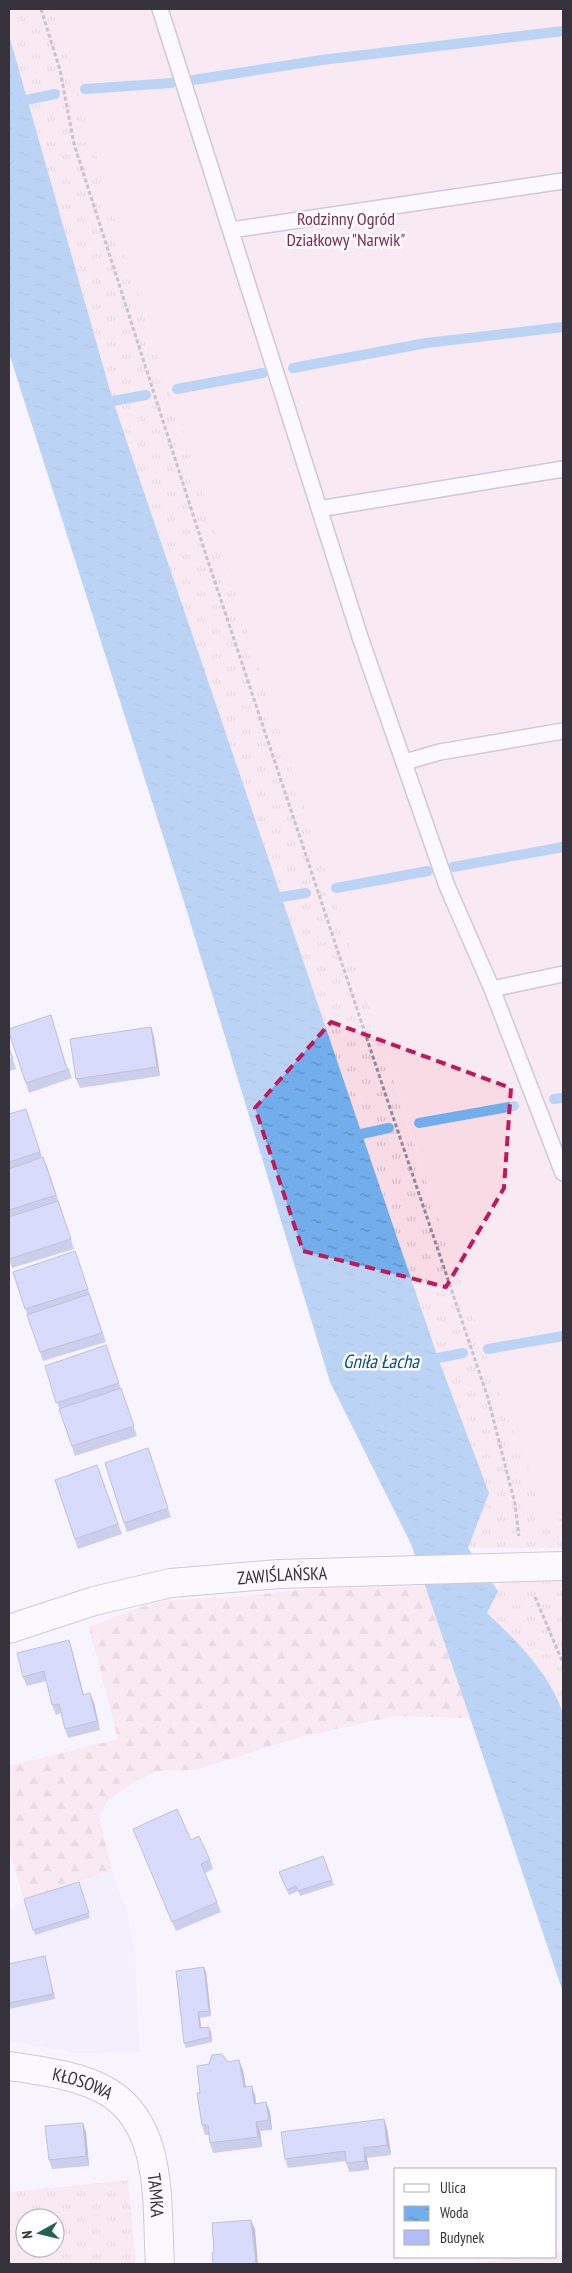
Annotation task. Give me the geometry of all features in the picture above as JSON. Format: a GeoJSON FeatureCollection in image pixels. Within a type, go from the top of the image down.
{"type":"FeatureCollection","features":[{"type":"Feature","properties":{"kind":"street","name":"ZAWIŚLAŃSKA"},"geometry":{"type":"LineString","coordinates":[[9,1629],[94,1601],[171,1583],[279,1574],[563,1566]]}},
{"type":"Feature","properties":{"kind":"street","name":"KŁOSOWA"},"geometry":{"type":"LineString","coordinates":[[9,2066],[79,2080],[108,2092],[128,2107],[143,2128]]}},
{"type":"Feature","properties":{"kind":"street","name":"TAMKA"},"geometry":{"type":"LineString","coordinates":[[143,2128],[151,2152],[155,2176],[160,2264]]}},
{"type":"Feature","properties":{"kind":"lane"},"geometry":{"type":"LineString","coordinates":[[160,9],[361,640],[447,886],[492,989],[563,1173]]}},
{"type":"Feature","properties":{"kind":"lane"},"geometry":{"type":"LineString","coordinates":[[231,230],[563,181]]}},
{"type":"Feature","properties":{"kind":"lane"},"geometry":{"type":"LineString","coordinates":[[319,509],[563,469]]}},
{"type":"Feature","properties":{"kind":"lane"},"geometry":{"type":"LineString","coordinates":[[405,762],[440,752],[563,731]]}},
{"type":"Feature","properties":{"kind":"lane"},"geometry":{"type":"LineString","coordinates":[[492,989],[563,974]]}},
{"type":"Feature","properties":{"kind":"path"},"geometry":{"type":"LineString","coordinates":[[41,9],[60,70],[77,153],[206,552],[488,1398],[515,1504],[510,1568],[563,1662]]}},
{"type":"Feature","properties":{"kind":"highlighted area"},"geometry":{"type":"Polygon","coordinates":[[[331,1022],[511,1088],[504,1188],[446,1287],[303,1251],[255,1108],[331,1022]]]}},
{"type":"Feature","properties":{"kind":"shaded area"},"geometry":{"type":"Polygon","coordinates":[[[112,1870],[128,1915],[135,1956],[140,2052],[76,2053],[9,2041],[9,1910],[13,1909],[24,1899],[112,1870]]]}},
{"type":"Feature","properties":{"kind":"green space"},"geometry":{"type":"Polygon","coordinates":[[[9,9],[54,9],[120,237],[439,1220],[555,1519],[563,1519],[563,1548],[468,1548],[489,1493],[438,1358],[113,401],[9,35],[9,9]]]}},
{"type":"Feature","properties":{"kind":"green space","name":"Rodzinny Ogród Działkowy \"Narwik\""},"geometry":{"type":"Polygon","coordinates":[[[54,9],[563,9],[563,1519],[555,1519],[542,1509],[439,1220],[120,237],[54,9]]]}},
{"type":"Feature","properties":{"kind":"green space"},"geometry":{"type":"Polygon","coordinates":[[[563,1581],[563,1713],[557,1698],[541,1671],[510,1635],[487,1613],[500,1583],[563,1581]]]}},
{"type":"Feature","properties":{"kind":"green space"},"geometry":{"type":"Polygon","coordinates":[[[426,1586],[470,1718],[395,1716],[304,1736],[195,1770],[157,1771],[132,1783],[107,1801],[99,1818],[112,1870],[24,1899],[9,1850],[9,1766],[118,1739],[89,1627],[157,1601],[237,1597],[316,1588],[426,1586]]]}},
{"type":"Feature","properties":{"kind":"green space"},"geometry":{"type":"Polygon","coordinates":[[[9,2180],[11,2192],[128,2180],[136,2264],[9,2264],[9,2180]]]}},
{"type":"Feature","properties":{"kind":"green space"},"geometry":{"type":"Polygon","coordinates":[[[563,2251],[563,2264],[464,2264],[512,2258],[557,2258],[557,2252],[563,2251]]]}},
{"type":"Feature","properties":{"kind":"water","name":"Gniła Łacha"},"geometry":{"type":"Polygon","coordinates":[[[9,35],[113,401],[438,1358],[489,1493],[468,1548],[498,1591],[487,1613],[510,1635],[541,1671],[557,1698],[563,1713],[563,1992],[411,1544],[330,1382],[185,905],[9,353],[9,35]]]}},
{"type":"Feature","properties":{"kind":"building"},"geometry":{"type":"Polygon","coordinates":[[[51,1015],[66,1067],[69,1069],[26,1083],[9,1029],[51,1015]]]}},
{"type":"Feature","properties":{"kind":"building"},"geometry":{"type":"Polygon","coordinates":[[[151,1027],[157,1067],[76,1079],[70,1039],[151,1027]]]}},
{"type":"Feature","properties":{"kind":"building"},"geometry":{"type":"Polygon","coordinates":[[[9,1048],[13,1059],[9,1061],[9,1048]]]}},
{"type":"Feature","properties":{"kind":"building"},"geometry":{"type":"Polygon","coordinates":[[[26,1109],[40,1152],[9,1162],[9,1114],[26,1109]]]}},
{"type":"Feature","properties":{"kind":"building"},"geometry":{"type":"Polygon","coordinates":[[[43,1157],[56,1195],[9,1210],[9,1169],[43,1157]]]}},
{"type":"Feature","properties":{"kind":"building"},"geometry":{"type":"Polygon","coordinates":[[[58,1201],[71,1239],[9,1259],[9,1217],[58,1201]]]}},
{"type":"Feature","properties":{"kind":"building"},"geometry":{"type":"Polygon","coordinates":[[[75,1251],[88,1289],[25,1309],[13,1272],[75,1251]]]}},
{"type":"Feature","properties":{"kind":"building"},"geometry":{"type":"Polygon","coordinates":[[[89,1294],[102,1333],[40,1352],[27,1315],[89,1294]]]}},
{"type":"Feature","properties":{"kind":"building"},"geometry":{"type":"Polygon","coordinates":[[[106,1345],[119,1383],[56,1403],[45,1366],[106,1345]]]}},
{"type":"Feature","properties":{"kind":"building"},"geometry":{"type":"Polygon","coordinates":[[[121,1388],[134,1426],[72,1446],[59,1409],[121,1388]]]}},
{"type":"Feature","properties":{"kind":"building"},"geometry":{"type":"Polygon","coordinates":[[[148,1448],[168,1508],[124,1523],[105,1463],[148,1448]]]}},
{"type":"Feature","properties":{"kind":"building"},"geometry":{"type":"Polygon","coordinates":[[[97,1465],[118,1524],[75,1539],[55,1480],[97,1465]]]}},
{"type":"Feature","properties":{"kind":"building"},"geometry":{"type":"Polygon","coordinates":[[[69,1640],[83,1695],[90,1693],[97,1721],[65,1729],[59,1704],[52,1705],[44,1671],[23,1677],[17,1653],[69,1640]]]}},
{"type":"Feature","properties":{"kind":"building"},"geometry":{"type":"Polygon","coordinates":[[[177,1809],[191,1840],[199,1836],[210,1860],[201,1864],[217,1902],[172,1922],[133,1829],[177,1809]]]}},
{"type":"Feature","properties":{"kind":"building"},"geometry":{"type":"Polygon","coordinates":[[[323,1856],[332,1880],[298,1891],[296,1886],[287,1890],[279,1872],[323,1856]]]}},
{"type":"Feature","properties":{"kind":"building"},"geometry":{"type":"Polygon","coordinates":[[[79,1882],[89,1913],[33,1930],[24,1899],[79,1882]]]}},
{"type":"Feature","properties":{"kind":"building"},"geometry":{"type":"Polygon","coordinates":[[[45,1956],[53,1994],[9,2003],[9,1964],[45,1956]]]}},
{"type":"Feature","properties":{"kind":"building"},"geometry":{"type":"Polygon","coordinates":[[[204,1967],[209,2011],[198,2012],[200,2028],[209,2027],[210,2037],[184,2043],[176,1971],[204,1967]]]}},
{"type":"Feature","properties":{"kind":"building"},"geometry":{"type":"Polygon","coordinates":[[[222,2054],[228,2062],[239,2060],[244,2087],[252,2086],[254,2104],[266,2102],[269,2120],[256,2122],[258,2137],[210,2143],[208,2125],[202,2125],[197,2093],[200,2093],[197,2066],[209,2064],[212,2055],[222,2054]]]}},
{"type":"Feature","properties":{"kind":"building"},"geometry":{"type":"Polygon","coordinates":[[[384,2119],[387,2145],[364,2148],[365,2161],[346,2163],[345,2151],[285,2159],[281,2132],[384,2119]]]}},
{"type":"Feature","properties":{"kind":"building"},"geometry":{"type":"Polygon","coordinates":[[[83,2123],[86,2156],[49,2160],[45,2126],[83,2123]]]}},
{"type":"Feature","properties":{"kind":"building"},"geometry":{"type":"Polygon","coordinates":[[[251,2220],[256,2264],[213,2264],[212,2223],[251,2220]]]}},
{"type":"Feature","properties":{"kind":"waterway"},"geometry":{"type":"LineString","coordinates":[[193,80],[322,60],[563,31]]}},
{"type":"Feature","properties":{"kind":"waterway"},"geometry":{"type":"LineString","coordinates":[[85,89],[171,83]]}},
{"type":"Feature","properties":{"kind":"waterway"},"geometry":{"type":"LineString","coordinates":[[26,100],[55,94]]}},
{"type":"Feature","properties":{"kind":"waterway"},"geometry":{"type":"LineString","coordinates":[[293,368],[426,343],[563,327]]}},
{"type":"Feature","properties":{"kind":"waterway"},"geometry":{"type":"LineString","coordinates":[[177,389],[263,373]]}},
{"type":"Feature","properties":{"kind":"waterway"},"geometry":{"type":"LineString","coordinates":[[113,401],[146,395]]}},
{"type":"Feature","properties":{"kind":"waterway"},"geometry":{"type":"LineString","coordinates":[[453,867],[563,847]]}},
{"type":"Feature","properties":{"kind":"waterway"},"geometry":{"type":"LineString","coordinates":[[336,888],[428,871]]}},
{"type":"Feature","properties":{"kind":"waterway"},"geometry":{"type":"LineString","coordinates":[[281,897],[306,893]]}},
{"type":"Feature","properties":{"kind":"waterway"},"geometry":{"type":"LineString","coordinates":[[554,1099],[563,1098]]}},
{"type":"Feature","properties":{"kind":"waterway"},"geometry":{"type":"LineString","coordinates":[[419,1123],[514,1106]]}},
{"type":"Feature","properties":{"kind":"waterway"},"geometry":{"type":"LineString","coordinates":[[361,1134],[389,1128]]}},
{"type":"Feature","properties":{"kind":"waterway"},"geometry":{"type":"LineString","coordinates":[[488,1349],[563,1336]]}},
{"type":"Feature","properties":{"kind":"waterway"},"geometry":{"type":"LineString","coordinates":[[438,1358],[463,1353]]}}]}
